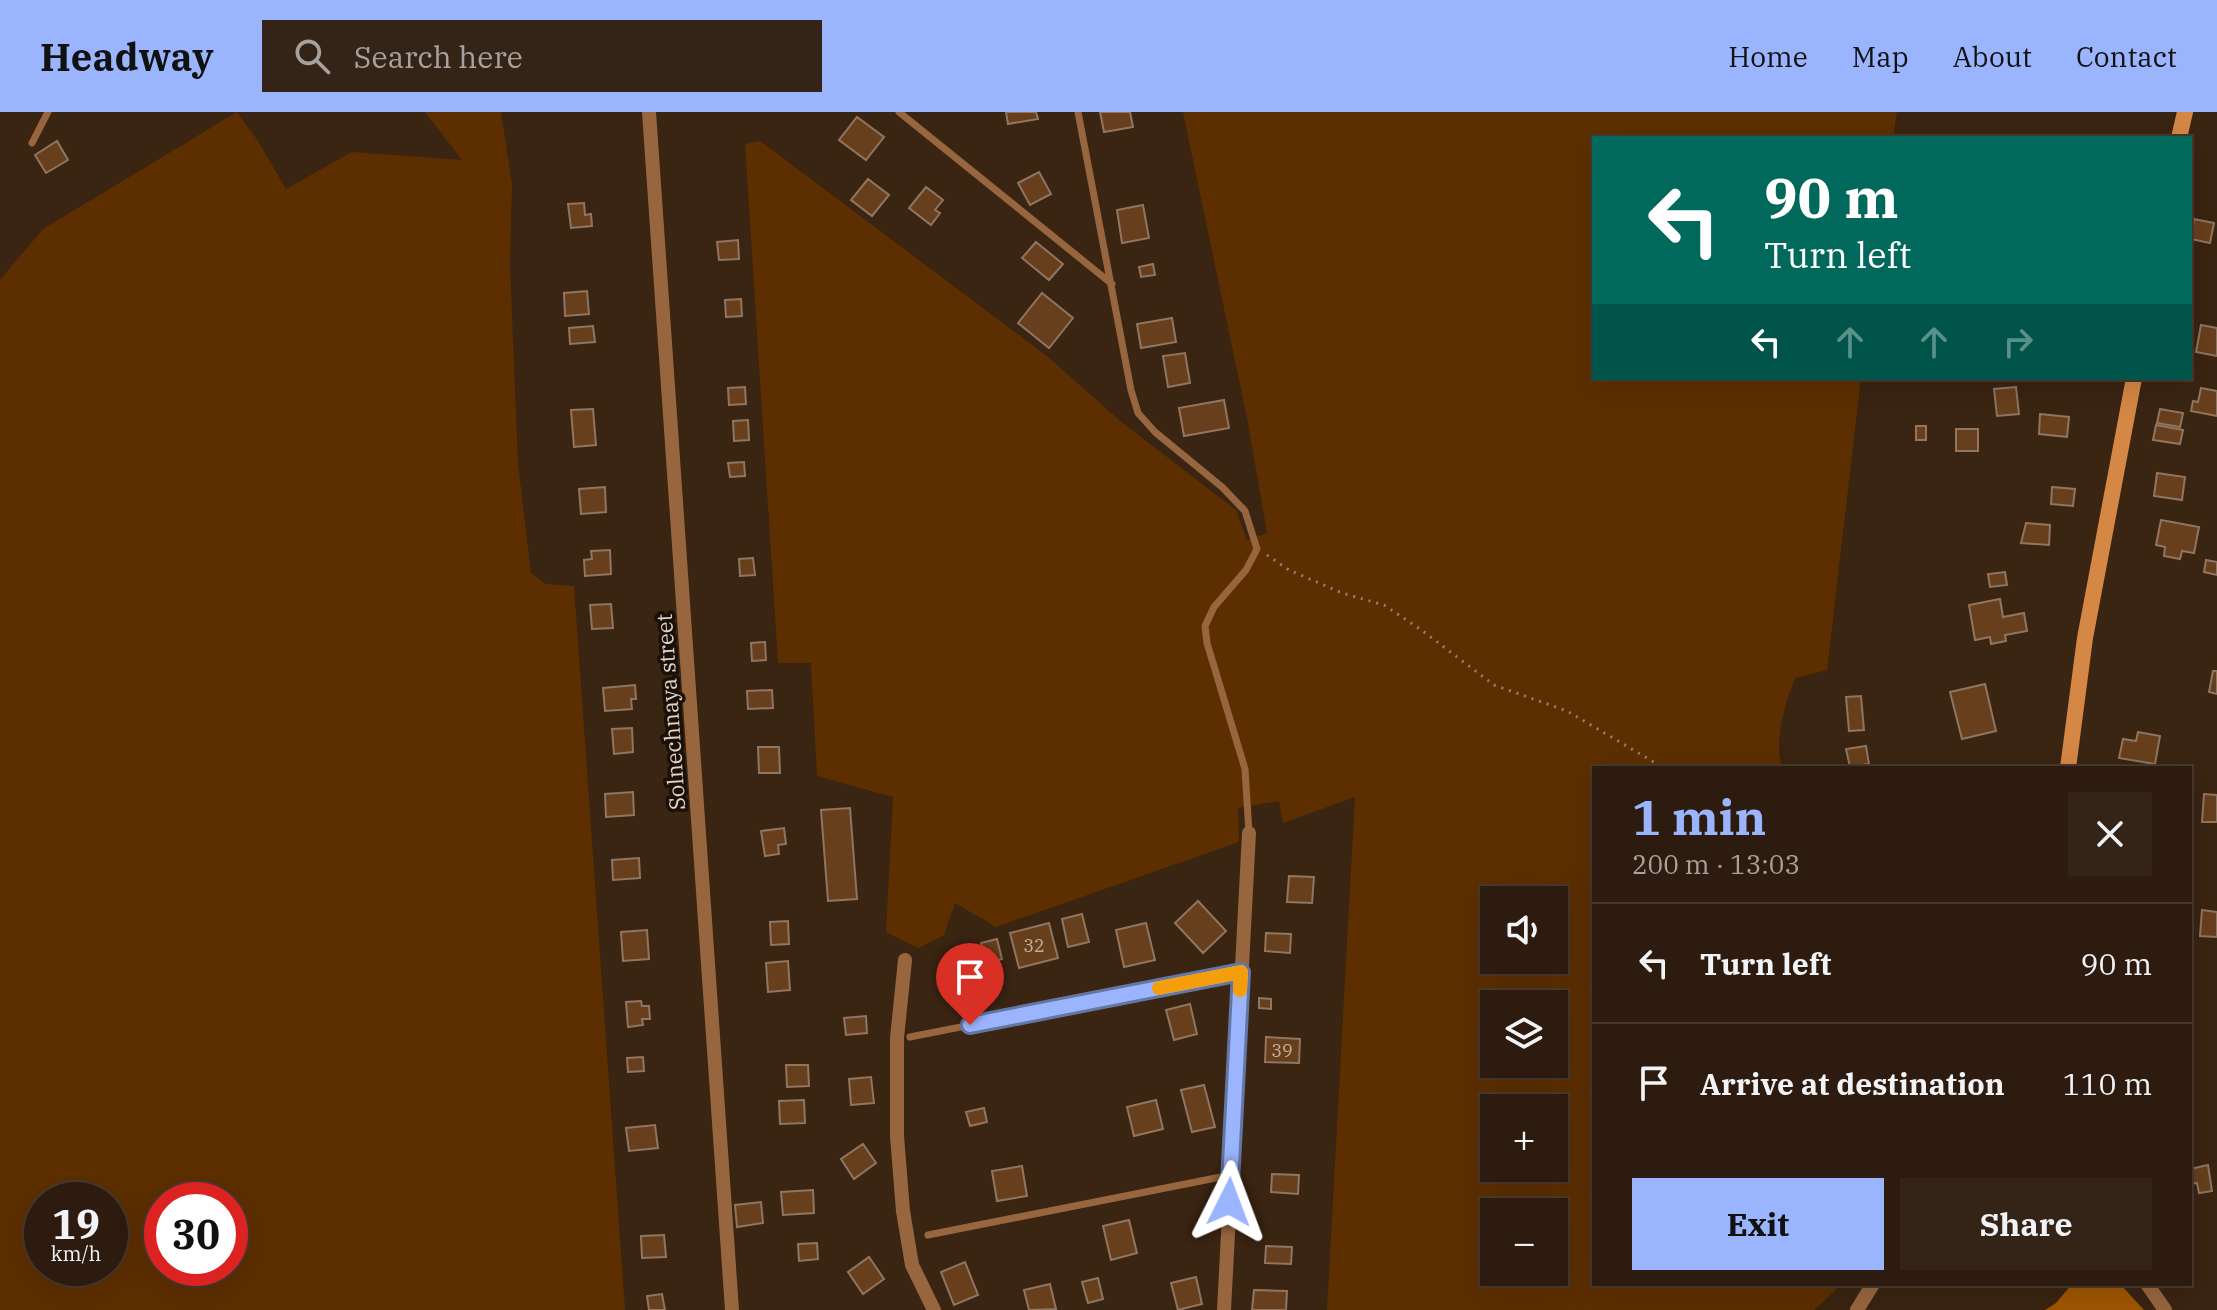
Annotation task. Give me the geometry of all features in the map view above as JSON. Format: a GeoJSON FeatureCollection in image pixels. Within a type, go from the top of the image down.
{"type":"FeatureCollection","features":[{"type":"Feature","properties":{"kind":"street","name":"Solnechnaya street"},"geometry":{"type":"LineString","coordinates":[[649,112],[732,1310]]}},
{"type":"Feature","properties":{"kind":"street"},"geometry":{"type":"LineString","coordinates":[[2179,136],[2185,112]]}},
{"type":"Feature","properties":{"kind":"street"},"geometry":{"type":"LineString","coordinates":[[2068,766],[2085,638],[2134,380]]}},
{"type":"Feature","properties":{"kind":"street"},"geometry":{"type":"LineString","coordinates":[[1224,1310],[1249,833]]}},
{"type":"Feature","properties":{"kind":"street"},"geometry":{"type":"LineString","coordinates":[[905,960],[897,1038],[897,1136],[903,1211],[912,1265],[934,1310]]}},
{"type":"Feature","properties":{"kind":"street"},"geometry":{"type":"LineString","coordinates":[[1857,1310],[1872,1286]]}},
{"type":"Feature","properties":{"kind":"street"},"geometry":{"type":"LineString","coordinates":[[2148,1286],[2165,1310]]}},
{"type":"Feature","properties":{"kind":"lane"},"geometry":{"type":"LineString","coordinates":[[32,143],[48,112]]}},
{"type":"Feature","properties":{"kind":"lane"},"geometry":{"type":"LineString","coordinates":[[899,112],[1112,284]]}},
{"type":"Feature","properties":{"kind":"lane"},"geometry":{"type":"LineString","coordinates":[[1078,112],[1138,413],[1155,432],[1222,487],[1245,511],[1257,549],[1246,570],[1214,607],[1205,626],[1207,643],[1245,769],[1249,833]]}},
{"type":"Feature","properties":{"kind":"lane"},"geometry":{"type":"LineString","coordinates":[[910,1037],[1241,972]]}},
{"type":"Feature","properties":{"kind":"lane"},"geometry":{"type":"LineString","coordinates":[[928,1235],[1231,1175]]}},
{"type":"Feature","properties":{"kind":"path"},"geometry":{"type":"LineString","coordinates":[[1257,549],[1302,576],[1342,593],[1384,605],[1494,685],[1567,711],[1661,766]]}},
{"type":"Feature","properties":{"kind":"shaded area"},"geometry":{"type":"Polygon","coordinates":[[[237,112],[286,189],[352,152],[462,160],[425,112],[501,112],[512,184],[510,265],[518,464],[531,573],[545,584],[574,586],[625,1310],[0,1310],[0,280],[43,229],[237,112]]]}},
{"type":"Feature","properties":{"kind":"shaded area"},"geometry":{"type":"Polygon","coordinates":[[[1183,112],[1897,112],[1893,136],[1592,136],[1592,380],[1861,380],[1827,670],[1795,678],[1784,710],[1780,736],[1782,766],[1592,766],[1592,1286],[1837,1286],[1814,1310],[1327,1310],[1355,797],[1283,823],[1279,801],[1238,808],[1239,842],[996,927],[955,903],[944,935],[918,948],[886,932],[893,797],[817,776],[811,663],[778,663],[745,144],[760,141],[1048,357],[1119,420],[1236,510],[1247,540],[1267,533],[1248,423],[1183,112]]]}},
{"type":"Feature","properties":{"kind":"shaded area"},"geometry":{"type":"Polygon","coordinates":[[[2070,1286],[2122,1286],[2144,1310],[2045,1310],[2056,1303],[2070,1286]]]}},
{"type":"Feature","properties":{"kind":"building"},"geometry":{"type":"Polygon","coordinates":[[[1006,112],[1036,112],[1038,119],[1008,124],[1006,112]]]}},
{"type":"Feature","properties":{"kind":"building"},"geometry":{"type":"Polygon","coordinates":[[[1100,112],[1130,112],[1133,127],[1104,132],[1100,112]]]}},
{"type":"Feature","properties":{"kind":"building"},"geometry":{"type":"Polygon","coordinates":[[[857,117],[884,137],[866,160],[839,140],[857,117]]]}},
{"type":"Feature","properties":{"kind":"building"},"geometry":{"type":"Polygon","coordinates":[[[57,141],[68,160],[46,173],[35,155],[57,141]]]}},
{"type":"Feature","properties":{"kind":"building"},"geometry":{"type":"Polygon","coordinates":[[[1039,172],[1051,194],[1030,205],[1018,183],[1039,172]]]}},
{"type":"Feature","properties":{"kind":"building"},"geometry":{"type":"Polygon","coordinates":[[[868,179],[889,195],[872,216],[851,200],[868,179]]]}},
{"type":"Feature","properties":{"kind":"building"},"geometry":{"type":"Polygon","coordinates":[[[926,187],[943,200],[935,210],[940,213],[931,225],[909,208],[926,187]]]}},
{"type":"Feature","properties":{"kind":"building"},"geometry":{"type":"Polygon","coordinates":[[[584,203],[585,215],[591,214],[592,226],[571,228],[568,204],[584,203]]]}},
{"type":"Feature","properties":{"kind":"building"},"geometry":{"type":"Polygon","coordinates":[[[1143,205],[1149,238],[1122,243],[1117,210],[1143,205]]]}},
{"type":"Feature","properties":{"kind":"building"},"geometry":{"type":"Polygon","coordinates":[[[2194,219],[2214,223],[2210,243],[2192,239],[2194,219]]]}},
{"type":"Feature","properties":{"kind":"building"},"geometry":{"type":"Polygon","coordinates":[[[738,240],[739,259],[719,260],[717,242],[738,240]]]}},
{"type":"Feature","properties":{"kind":"building"},"geometry":{"type":"Polygon","coordinates":[[[1036,242],[1063,264],[1049,280],[1022,258],[1036,242]]]}},
{"type":"Feature","properties":{"kind":"building"},"geometry":{"type":"Polygon","coordinates":[[[1153,264],[1155,275],[1141,277],[1139,267],[1153,264]]]}},
{"type":"Feature","properties":{"kind":"building"},"geometry":{"type":"Polygon","coordinates":[[[587,291],[589,314],[565,316],[564,293],[587,291]]]}},
{"type":"Feature","properties":{"kind":"building"},"geometry":{"type":"Polygon","coordinates":[[[1042,293],[1073,318],[1049,348],[1018,323],[1042,293]]]}},
{"type":"Feature","properties":{"kind":"building"},"geometry":{"type":"Polygon","coordinates":[[[741,299],[742,316],[726,317],[725,300],[741,299]]]}},
{"type":"Feature","properties":{"kind":"building"},"geometry":{"type":"Polygon","coordinates":[[[1172,318],[1176,342],[1141,348],[1137,324],[1172,318]]]}},
{"type":"Feature","properties":{"kind":"building"},"geometry":{"type":"Polygon","coordinates":[[[2201,325],[2217,328],[2217,356],[2196,352],[2201,325]]]}},
{"type":"Feature","properties":{"kind":"building"},"geometry":{"type":"Polygon","coordinates":[[[593,326],[595,342],[570,344],[569,328],[593,326]]]}},
{"type":"Feature","properties":{"kind":"building"},"geometry":{"type":"Polygon","coordinates":[[[1185,353],[1190,383],[1168,387],[1163,356],[1185,353]]]}},
{"type":"Feature","properties":{"kind":"building"},"geometry":{"type":"Polygon","coordinates":[[[745,387],[746,404],[729,405],[728,388],[745,387]]]}},
{"type":"Feature","properties":{"kind":"building"},"geometry":{"type":"Polygon","coordinates":[[[2016,387],[2019,414],[1997,416],[1994,389],[2016,387]]]}},
{"type":"Feature","properties":{"kind":"building"},"geometry":{"type":"Polygon","coordinates":[[[2201,388],[2217,391],[2217,416],[2191,411],[2193,401],[2198,402],[2201,388]]]}},
{"type":"Feature","properties":{"kind":"building"},"geometry":{"type":"Polygon","coordinates":[[[1224,400],[1229,428],[1184,436],[1179,408],[1224,400]]]}},
{"type":"Feature","properties":{"kind":"building"},"geometry":{"type":"Polygon","coordinates":[[[593,409],[596,445],[574,447],[571,410],[593,409]]]}},
{"type":"Feature","properties":{"kind":"building"},"geometry":{"type":"Polygon","coordinates":[[[2160,409],[2183,413],[2180,427],[2157,423],[2160,409]]]}},
{"type":"Feature","properties":{"kind":"building"},"geometry":{"type":"Polygon","coordinates":[[[2040,414],[2069,417],[2067,437],[2039,434],[2040,414]]]}},
{"type":"Feature","properties":{"kind":"building"},"geometry":{"type":"Polygon","coordinates":[[[748,420],[749,440],[734,441],[733,421],[748,420]]]}},
{"type":"Feature","properties":{"kind":"building"},"geometry":{"type":"Polygon","coordinates":[[[2156,425],[2183,430],[2180,444],[2153,440],[2156,425]]]}},
{"type":"Feature","properties":{"kind":"building"},"geometry":{"type":"Polygon","coordinates":[[[1916,426],[1926,426],[1926,440],[1916,440],[1916,426]]]}},
{"type":"Feature","properties":{"kind":"building"},"geometry":{"type":"Polygon","coordinates":[[[1956,429],[1978,429],[1978,451],[1956,451],[1956,429]]]}},
{"type":"Feature","properties":{"kind":"building"},"geometry":{"type":"Polygon","coordinates":[[[744,462],[745,476],[730,477],[728,463],[744,462]]]}},
{"type":"Feature","properties":{"kind":"building"},"geometry":{"type":"Polygon","coordinates":[[[2157,473],[2185,477],[2182,500],[2154,496],[2157,473]]]}},
{"type":"Feature","properties":{"kind":"building"},"geometry":{"type":"Polygon","coordinates":[[[605,487],[606,512],[581,514],[579,489],[605,487]]]}},
{"type":"Feature","properties":{"kind":"building"},"geometry":{"type":"Polygon","coordinates":[[[2052,487],[2075,489],[2073,506],[2051,504],[2052,487]]]}},
{"type":"Feature","properties":{"kind":"building"},"geometry":{"type":"Polygon","coordinates":[[[2161,520],[2199,527],[2194,553],[2182,551],[2180,559],[2164,556],[2165,547],[2156,545],[2161,520]]]}},
{"type":"Feature","properties":{"kind":"building"},"geometry":{"type":"Polygon","coordinates":[[[2026,523],[2050,525],[2049,545],[2021,543],[2026,523]]]}},
{"type":"Feature","properties":{"kind":"building"},"geometry":{"type":"Polygon","coordinates":[[[610,550],[611,574],[585,576],[584,560],[592,559],[591,551],[610,550]]]}},
{"type":"Feature","properties":{"kind":"building"},"geometry":{"type":"Polygon","coordinates":[[[753,558],[755,575],[740,576],[739,559],[753,558]]]}},
{"type":"Feature","properties":{"kind":"building"},"geometry":{"type":"Polygon","coordinates":[[[2206,560],[2217,562],[2217,575],[2204,572],[2206,560]]]}},
{"type":"Feature","properties":{"kind":"building"},"geometry":{"type":"Polygon","coordinates":[[[2005,572],[2007,585],[1990,587],[1988,574],[2005,572]]]}},
{"type":"Feature","properties":{"kind":"building"},"geometry":{"type":"Polygon","coordinates":[[[2000,599],[2003,617],[2024,613],[2027,631],[2005,635],[2006,641],[1991,644],[1990,637],[1975,640],[1969,605],[2000,599]]]}},
{"type":"Feature","properties":{"kind":"building"},"geometry":{"type":"Polygon","coordinates":[[[611,604],[613,628],[592,629],[590,605],[611,604]]]}},
{"type":"Feature","properties":{"kind":"building"},"geometry":{"type":"Polygon","coordinates":[[[765,642],[766,660],[752,661],[751,643],[765,642]]]}},
{"type":"Feature","properties":{"kind":"building"},"geometry":{"type":"Polygon","coordinates":[[[2213,671],[2217,671],[2217,694],[2209,692],[2213,671]]]}},
{"type":"Feature","properties":{"kind":"building"},"geometry":{"type":"Polygon","coordinates":[[[1985,684],[1996,731],[1962,739],[1950,692],[1985,684]]]}},
{"type":"Feature","properties":{"kind":"building"},"geometry":{"type":"Polygon","coordinates":[[[635,685],[636,699],[631,699],[632,709],[605,711],[603,688],[635,685]]]}},
{"type":"Feature","properties":{"kind":"building"},"geometry":{"type":"Polygon","coordinates":[[[772,690],[773,708],[748,709],[747,691],[772,690]]]}},
{"type":"Feature","properties":{"kind":"building"},"geometry":{"type":"Polygon","coordinates":[[[1861,696],[1864,730],[1849,731],[1846,697],[1861,696]]]}},
{"type":"Feature","properties":{"kind":"building"},"geometry":{"type":"Polygon","coordinates":[[[632,728],[633,752],[614,754],[612,729],[632,728]]]}},
{"type":"Feature","properties":{"kind":"building"},"geometry":{"type":"Polygon","coordinates":[[[2138,732],[2160,736],[2155,764],[2119,758],[2123,739],[2136,741],[2138,732]]]}},
{"type":"Feature","properties":{"kind":"building"},"geometry":{"type":"Polygon","coordinates":[[[1866,746],[1869,764],[1850,766],[1846,749],[1866,746]]]}},
{"type":"Feature","properties":{"kind":"building"},"geometry":{"type":"Polygon","coordinates":[[[758,747],[779,747],[780,773],[759,773],[758,747]]]}},
{"type":"Feature","properties":{"kind":"building"},"geometry":{"type":"Polygon","coordinates":[[[633,792],[634,815],[606,817],[605,794],[633,792]]]}},
{"type":"Feature","properties":{"kind":"building"},"geometry":{"type":"Polygon","coordinates":[[[2204,794],[2217,795],[2217,822],[2202,822],[2204,794]]]}},
{"type":"Feature","properties":{"kind":"building"},"geometry":{"type":"Polygon","coordinates":[[[850,808],[857,899],[828,901],[821,810],[850,808]]]}},
{"type":"Feature","properties":{"kind":"building"},"geometry":{"type":"Polygon","coordinates":[[[784,828],[786,844],[778,845],[779,854],[765,856],[761,831],[784,828]]]}},
{"type":"Feature","properties":{"kind":"building"},"geometry":{"type":"Polygon","coordinates":[[[639,858],[640,878],[613,880],[612,860],[639,858]]]}},
{"type":"Feature","properties":{"kind":"building"},"geometry":{"type":"Polygon","coordinates":[[[1289,876],[1314,877],[1312,903],[1287,902],[1289,876]]]}},
{"type":"Feature","properties":{"kind":"building"},"geometry":{"type":"Polygon","coordinates":[[[1198,901],[1226,931],[1203,953],[1175,923],[1198,901]]]}},
{"type":"Feature","properties":{"kind":"building"},"geometry":{"type":"Polygon","coordinates":[[[2202,910],[2217,912],[2217,937],[2200,936],[2202,910]]]}},
{"type":"Feature","properties":{"kind":"building"},"geometry":{"type":"Polygon","coordinates":[[[1082,914],[1089,942],[1068,947],[1062,919],[1082,914]]]}},
{"type":"Feature","properties":{"kind":"building"},"geometry":{"type":"Polygon","coordinates":[[[788,921],[789,944],[771,945],[770,922],[788,921]]]}},
{"type":"Feature","properties":{"kind":"building"},"geometry":{"type":"Polygon","coordinates":[[[1049,923],[1058,958],[1019,968],[1010,933],[1049,923]]]}},
{"type":"Feature","properties":{"kind":"building"},"geometry":{"type":"Polygon","coordinates":[[[1146,923],[1155,960],[1124,967],[1116,930],[1146,923]]]}},
{"type":"Feature","properties":{"kind":"building"},"geometry":{"type":"Polygon","coordinates":[[[647,930],[649,959],[623,961],[621,932],[647,930]]]}},
{"type":"Feature","properties":{"kind":"building"},"geometry":{"type":"Polygon","coordinates":[[[1266,933],[1291,934],[1290,953],[1265,951],[1266,933]]]}},
{"type":"Feature","properties":{"kind":"building"},"geometry":{"type":"Polygon","coordinates":[[[997,939],[1002,959],[986,963],[981,943],[997,939]]]}},
{"type":"Feature","properties":{"kind":"building"},"geometry":{"type":"Polygon","coordinates":[[[788,961],[790,990],[768,992],[766,963],[788,961]]]}},
{"type":"Feature","properties":{"kind":"building"},"geometry":{"type":"Polygon","coordinates":[[[1259,998],[1271,999],[1271,1009],[1259,1008],[1259,998]]]}},
{"type":"Feature","properties":{"kind":"building"},"geometry":{"type":"Polygon","coordinates":[[[641,1001],[642,1006],[649,1006],[650,1019],[642,1019],[643,1025],[628,1027],[626,1002],[641,1001]]]}},
{"type":"Feature","properties":{"kind":"building"},"geometry":{"type":"Polygon","coordinates":[[[1190,1004],[1197,1034],[1174,1040],[1166,1010],[1190,1004]]]}},
{"type":"Feature","properties":{"kind":"building"},"geometry":{"type":"Polygon","coordinates":[[[866,1016],[867,1033],[846,1035],[844,1018],[866,1016]]]}},
{"type":"Feature","properties":{"kind":"building"},"geometry":{"type":"Polygon","coordinates":[[[1266,1037],[1300,1039],[1299,1063],[1265,1062],[1266,1037]]]}},
{"type":"Feature","properties":{"kind":"building"},"geometry":{"type":"Polygon","coordinates":[[[643,1057],[644,1071],[628,1072],[627,1058],[643,1057]]]}},
{"type":"Feature","properties":{"kind":"building"},"geometry":{"type":"Polygon","coordinates":[[[786,1065],[808,1065],[809,1086],[787,1087],[786,1065]]]}},
{"type":"Feature","properties":{"kind":"building"},"geometry":{"type":"Polygon","coordinates":[[[871,1077],[874,1103],[851,1105],[849,1079],[871,1077]]]}},
{"type":"Feature","properties":{"kind":"building"},"geometry":{"type":"Polygon","coordinates":[[[1204,1085],[1215,1127],[1192,1132],[1181,1090],[1204,1085]]]}},
{"type":"Feature","properties":{"kind":"building"},"geometry":{"type":"Polygon","coordinates":[[[804,1100],[805,1123],[780,1124],[779,1101],[804,1100]]]}},
{"type":"Feature","properties":{"kind":"building"},"geometry":{"type":"Polygon","coordinates":[[[1156,1100],[1163,1129],[1134,1136],[1127,1107],[1156,1100]]]}},
{"type":"Feature","properties":{"kind":"building"},"geometry":{"type":"Polygon","coordinates":[[[984,1108],[987,1122],[970,1126],[966,1112],[984,1108]]]}},
{"type":"Feature","properties":{"kind":"building"},"geometry":{"type":"Polygon","coordinates":[[[655,1125],[658,1148],[629,1151],[626,1128],[655,1125]]]}},
{"type":"Feature","properties":{"kind":"building"},"geometry":{"type":"Polygon","coordinates":[[[863,1144],[876,1163],[854,1179],[841,1159],[863,1144]]]}},
{"type":"Feature","properties":{"kind":"building"},"geometry":{"type":"Polygon","coordinates":[[[2208,1165],[2212,1191],[2199,1193],[2197,1183],[2192,1184],[2192,1169],[2208,1165]]]}},
{"type":"Feature","properties":{"kind":"building"},"geometry":{"type":"Polygon","coordinates":[[[1022,1166],[1027,1196],[997,1201],[992,1171],[1022,1166]]]}},
{"type":"Feature","properties":{"kind":"building"},"geometry":{"type":"Polygon","coordinates":[[[1272,1174],[1299,1175],[1298,1194],[1271,1192],[1272,1174]]]}},
{"type":"Feature","properties":{"kind":"building"},"geometry":{"type":"Polygon","coordinates":[[[813,1190],[814,1213],[783,1215],[781,1192],[813,1190]]]}},
{"type":"Feature","properties":{"kind":"building"},"geometry":{"type":"Polygon","coordinates":[[[761,1202],[763,1223],[737,1227],[735,1205],[761,1202]]]}},
{"type":"Feature","properties":{"kind":"building"},"geometry":{"type":"Polygon","coordinates":[[[1129,1220],[1137,1253],[1111,1260],[1103,1226],[1129,1220]]]}},
{"type":"Feature","properties":{"kind":"building"},"geometry":{"type":"Polygon","coordinates":[[[664,1235],[666,1257],[642,1258],[641,1236],[664,1235]]]}},
{"type":"Feature","properties":{"kind":"building"},"geometry":{"type":"Polygon","coordinates":[[[817,1243],[818,1259],[799,1261],[798,1244],[817,1243]]]}},
{"type":"Feature","properties":{"kind":"building"},"geometry":{"type":"Polygon","coordinates":[[[1266,1246],[1292,1247],[1291,1264],[1265,1263],[1266,1246]]]}},
{"type":"Feature","properties":{"kind":"building"},"geometry":{"type":"Polygon","coordinates":[[[869,1257],[884,1279],[863,1294],[848,1272],[869,1257]]]}},
{"type":"Feature","properties":{"kind":"building"},"geometry":{"type":"Polygon","coordinates":[[[965,1262],[978,1295],[954,1305],[941,1272],[965,1262]]]}},
{"type":"Feature","properties":{"kind":"building"},"geometry":{"type":"Polygon","coordinates":[[[1196,1277],[1202,1304],[1178,1310],[1171,1283],[1196,1277]]]}},
{"type":"Feature","properties":{"kind":"building"},"geometry":{"type":"Polygon","coordinates":[[[1098,1278],[1103,1299],[1088,1303],[1082,1282],[1098,1278]]]}},
{"type":"Feature","properties":{"kind":"building"},"geometry":{"type":"Polygon","coordinates":[[[1050,1284],[1056,1309],[1029,1310],[1024,1290],[1050,1284]]]}},
{"type":"Feature","properties":{"kind":"building"},"geometry":{"type":"Polygon","coordinates":[[[1254,1290],[1287,1291],[1286,1310],[1252,1310],[1254,1290]]]}},
{"type":"Feature","properties":{"kind":"building"},"geometry":{"type":"Polygon","coordinates":[[[662,1294],[665,1310],[649,1310],[647,1296],[662,1294]]]}},
{"type":"Feature","properties":{"kind":"slow traffic"},"geometry":{"type":"LineString","coordinates":[[1159,988],[1241,972],[1240,990]]}},
{"type":"Feature","properties":{"kind":"route"},"geometry":{"type":"LineString","coordinates":[[970,1025],[1241,972],[1229,1202]]}}]}
